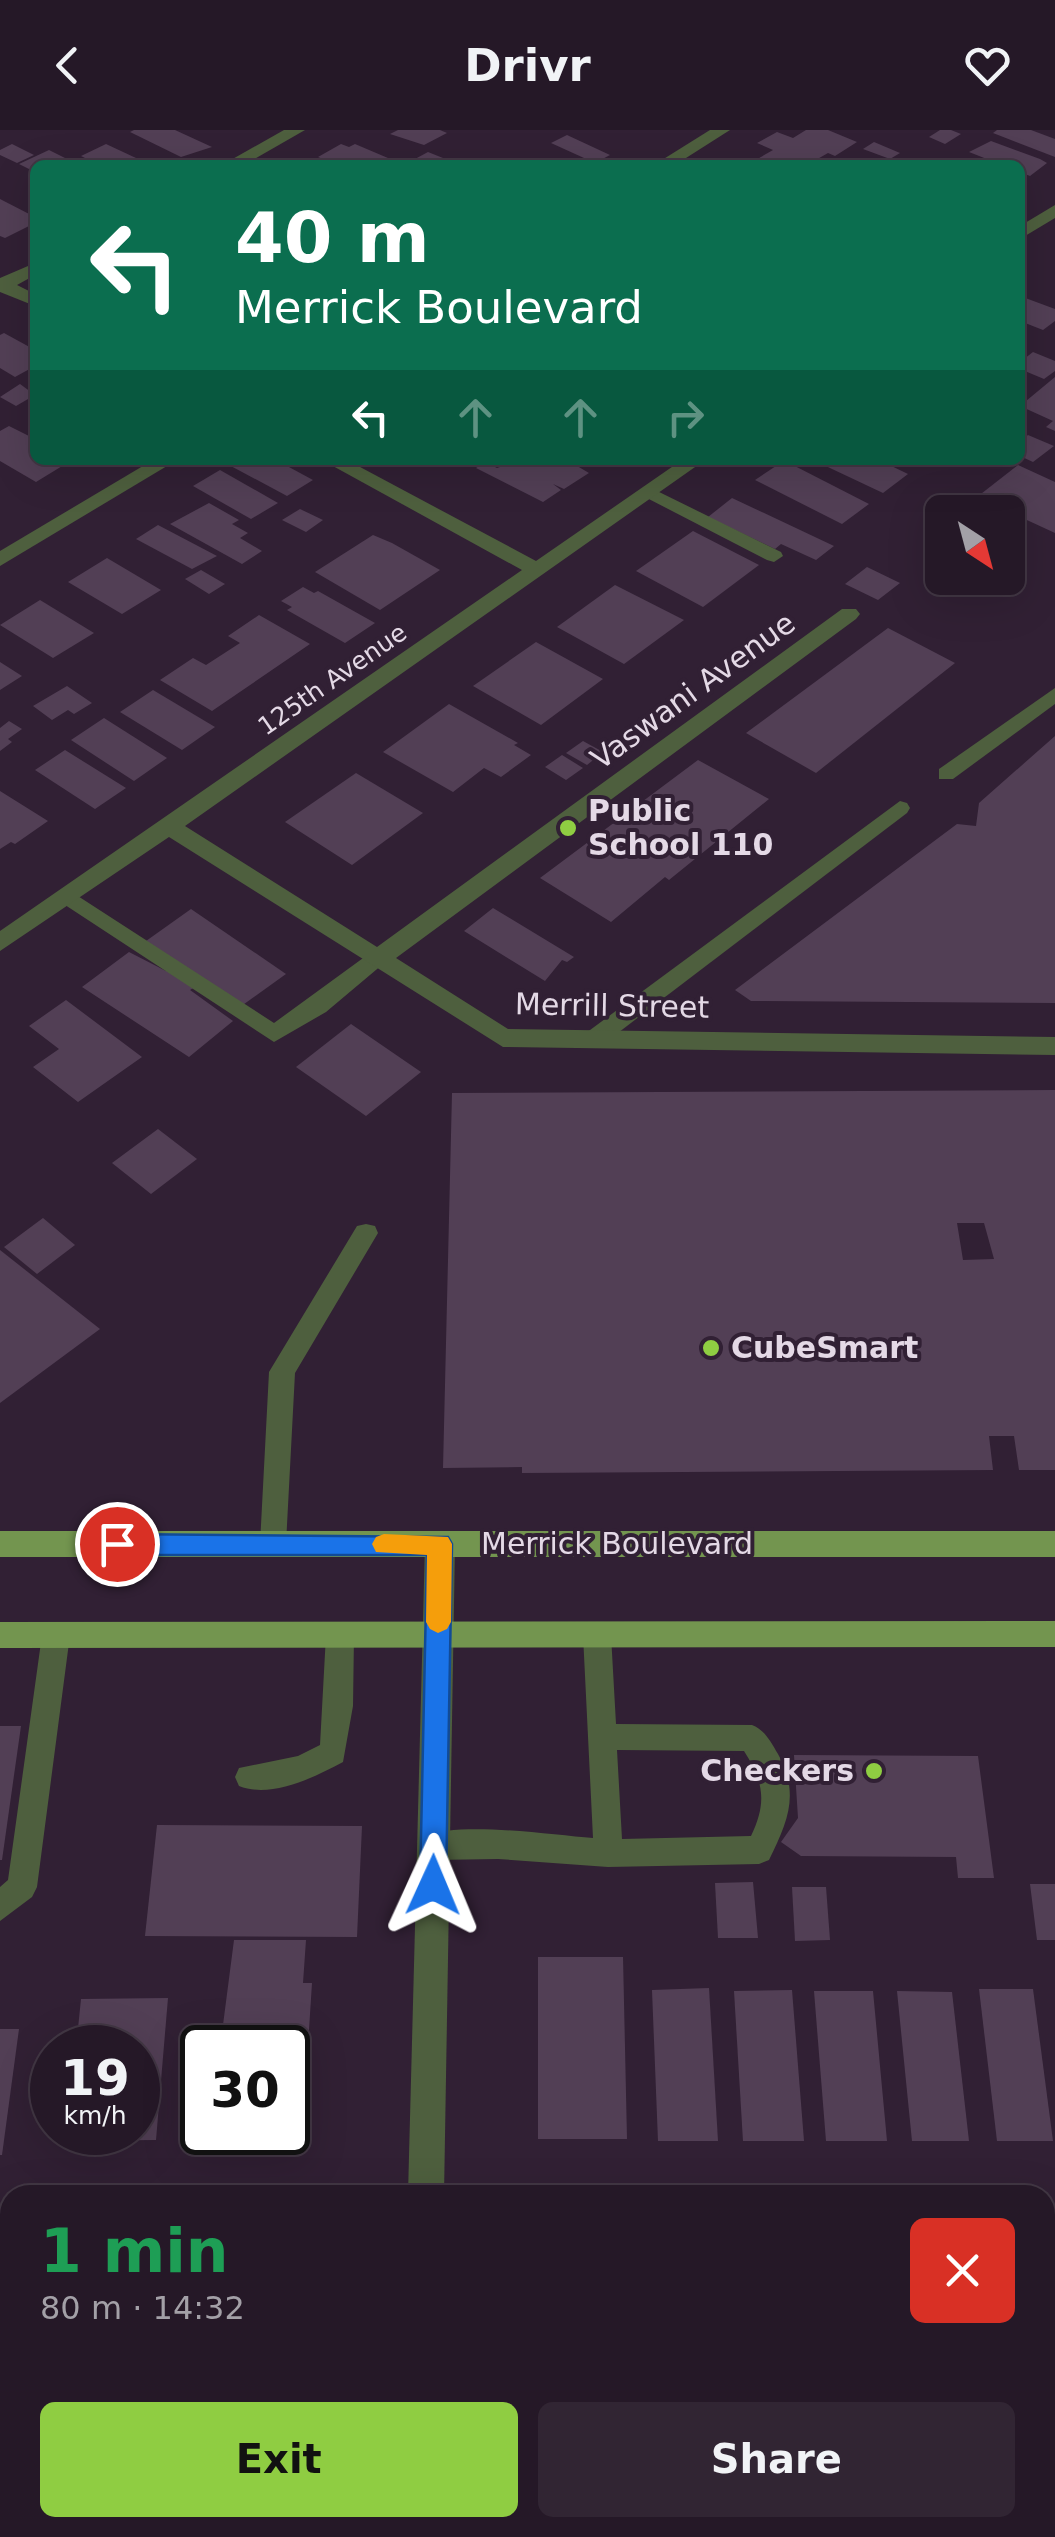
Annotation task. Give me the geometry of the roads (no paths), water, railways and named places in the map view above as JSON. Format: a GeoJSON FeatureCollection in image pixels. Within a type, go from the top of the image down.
{"type":"FeatureCollection","features":[{"type":"Feature","properties":{"kind":"main road","name":"Merrick Boulevard"},"geometry":{"type":"LineString","coordinates":[[0,1544],[1055,1544]]}},
{"type":"Feature","properties":{"kind":"main road"},"geometry":{"type":"LineString","coordinates":[[0,1635],[1055,1634]]}},
{"type":"Feature","properties":{"kind":"street"},"geometry":{"type":"LineString","coordinates":[[240,160],[297,130]]}},
{"type":"Feature","properties":{"kind":"street"},"geometry":{"type":"LineString","coordinates":[[671,160],[722,130]]}},
{"type":"Feature","properties":{"kind":"street"},"geometry":{"type":"LineString","coordinates":[[1025,231],[1055,210]]}},
{"type":"Feature","properties":{"kind":"street"},"geometry":{"type":"LineString","coordinates":[[1,285],[30,270]]}},
{"type":"Feature","properties":{"kind":"street"},"geometry":{"type":"LineString","coordinates":[[1,285],[30,299]]}},
{"type":"Feature","properties":{"kind":"street"},"geometry":{"type":"LineString","coordinates":[[0,560],[159,465]]}},
{"type":"Feature","properties":{"kind":"street"},"geometry":{"type":"LineString","coordinates":[[341,465],[536,570]]}},
{"type":"Feature","properties":{"kind":"street","name":"125th Avenue"},"geometry":{"type":"LineString","coordinates":[[0,942],[688,465]]}},
{"type":"Feature","properties":{"kind":"street","name":"Vaswani Avenue"},"geometry":{"type":"LineString","coordinates":[[378,959],[849,614]]}},
{"type":"Feature","properties":{"kind":"street","name":"Merrill Street"},"geometry":{"type":"LineString","coordinates":[[168,826],[503,1038],[1055,1046]]}},
{"type":"Feature","properties":{"kind":"street"},"geometry":{"type":"LineString","coordinates":[[426,2185],[440,1544]]}},
{"type":"Feature","properties":{"kind":"lane"},"geometry":{"type":"LineString","coordinates":[[649,492],[774,556]]}},
{"type":"Feature","properties":{"kind":"lane"},"geometry":{"type":"LineString","coordinates":[[946,774],[1055,694]]}},
{"type":"Feature","properties":{"kind":"lane"},"geometry":{"type":"LineString","coordinates":[[594,1039],[900,808]]}},
{"type":"Feature","properties":{"kind":"lane"},"geometry":{"type":"LineString","coordinates":[[67,896],[274,1034],[318,1006],[378,959]]}},
{"type":"Feature","properties":{"kind":"lane"},"geometry":{"type":"LineString","coordinates":[[273,1544],[282,1372],[366,1233]]}},
{"type":"Feature","properties":{"kind":"lane"},"geometry":{"type":"LineString","coordinates":[[0,1907],[22,1887],[56,1635]]}},
{"type":"Feature","properties":{"kind":"lane"},"geometry":{"type":"LineString","coordinates":[[249,1777],[302,1770],[333,1753],[339,1706],[340,1635]]}},
{"type":"Feature","properties":{"kind":"lane"},"geometry":{"type":"LineString","coordinates":[[598,1635],[608,1853]]}},
{"type":"Feature","properties":{"kind":"lane"},"geometry":{"type":"LineString","coordinates":[[434,1846],[608,1853],[759,1850],[780,1810],[775,1773],[752,1738],[603,1737]]}},
{"type":"Feature","properties":{"kind":"place","name":"Public School 110"},"geometry":{"type":"Point","coordinates":[568,828]}},
{"type":"Feature","properties":{"kind":"place","name":"CubeSmart"},"geometry":{"type":"Point","coordinates":[711,1348]}},
{"type":"Feature","properties":{"kind":"place","name":"Checkers"},"geometry":{"type":"Point","coordinates":[874,1771]}}]}
